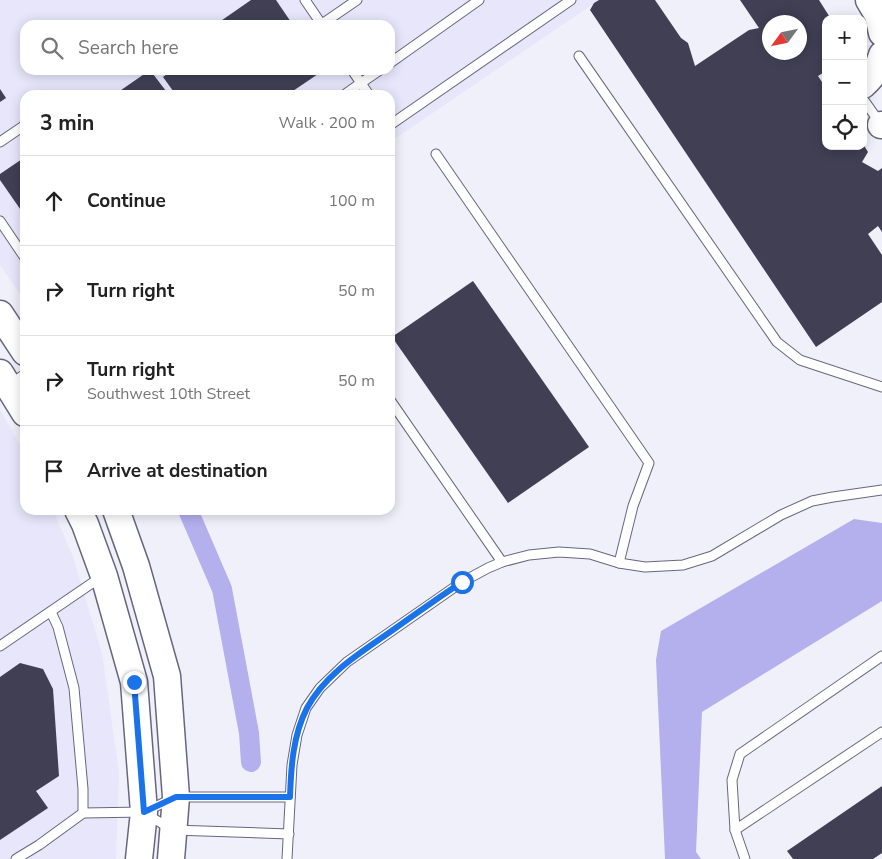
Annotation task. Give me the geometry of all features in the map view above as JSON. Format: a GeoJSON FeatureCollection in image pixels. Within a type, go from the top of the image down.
{"type":"FeatureCollection","features":[{"type":"Feature","properties":{"kind":"street"},"geometry":{"type":"LineString","coordinates":[[869,0],[878,15],[882,32]]}},
{"type":"Feature","properties":{"kind":"street"},"geometry":{"type":"LineString","coordinates":[[867,82],[880,64],[882,55]]}},
{"type":"Feature","properties":{"kind":"street"},"geometry":{"type":"LineString","coordinates":[[0,314],[20,344]]}},
{"type":"Feature","properties":{"kind":"street"},"geometry":{"type":"LineString","coordinates":[[8,381],[20,404]]}},
{"type":"Feature","properties":{"kind":"street"},"geometry":{"type":"LineString","coordinates":[[80,515],[104,576],[134,682],[144,812],[139,859]]}},
{"type":"Feature","properties":{"kind":"street"},"geometry":{"type":"LineString","coordinates":[[118,515],[136,566],[167,676],[176,797],[171,859]]}},
{"type":"Feature","properties":{"kind":"lane"},"geometry":{"type":"LineString","coordinates":[[306,0],[319,20]]}},
{"type":"Feature","properties":{"kind":"lane"},"geometry":{"type":"LineString","coordinates":[[329,20],[357,0]]}},
{"type":"Feature","properties":{"kind":"lane"},"geometry":{"type":"LineString","coordinates":[[395,59],[479,0]]}},
{"type":"Feature","properties":{"kind":"lane"},"geometry":{"type":"LineString","coordinates":[[395,122],[571,0]]}},
{"type":"Feature","properties":{"kind":"lane"},"geometry":{"type":"LineString","coordinates":[[579,56],[778,342],[800,360],[882,387]]}},
{"type":"Feature","properties":{"kind":"lane"},"geometry":{"type":"LineString","coordinates":[[355,75],[366,90]]}},
{"type":"Feature","properties":{"kind":"lane"},"geometry":{"type":"LineString","coordinates":[[351,90],[373,75]]}},
{"type":"Feature","properties":{"kind":"lane"},"geometry":{"type":"LineString","coordinates":[[867,104],[882,125]]}},
{"type":"Feature","properties":{"kind":"lane"},"geometry":{"type":"LineString","coordinates":[[0,142],[20,128]]}},
{"type":"Feature","properties":{"kind":"lane"},"geometry":{"type":"LineString","coordinates":[[436,154],[649,463],[634,506],[619,563]]}},
{"type":"Feature","properties":{"kind":"lane"},"geometry":{"type":"LineString","coordinates":[[0,221],[20,251]]}},
{"type":"Feature","properties":{"kind":"lane"},"geometry":{"type":"LineString","coordinates":[[395,407],[502,562]]}},
{"type":"Feature","properties":{"kind":"lane"},"geometry":{"type":"LineString","coordinates":[[287,859],[292,765],[297,735],[306,708],[320,688],[347,662],[462,582],[502,562],[529,555],[560,552],[590,554],[619,563],[645,567],[683,565],[712,556],[781,515],[812,502],[882,490]]}},
{"type":"Feature","properties":{"kind":"lane"},"geometry":{"type":"LineString","coordinates":[[0,646],[104,576]]}},
{"type":"Feature","properties":{"kind":"lane"},"geometry":{"type":"LineString","coordinates":[[51,612],[58,627],[74,688],[84,789],[83,813]]}},
{"type":"Feature","properties":{"kind":"lane"},"geometry":{"type":"LineString","coordinates":[[745,859],[735,830],[732,780],[740,754],[882,656]]}},
{"type":"Feature","properties":{"kind":"lane"},"geometry":{"type":"LineString","coordinates":[[735,830],[882,732]]}},
{"type":"Feature","properties":{"kind":"lane"},"geometry":{"type":"LineString","coordinates":[[16,859],[83,813],[144,812],[176,797],[290,797]]}},
{"type":"Feature","properties":{"kind":"lane"},"geometry":{"type":"LineString","coordinates":[[144,812],[173,830],[289,834]]}},
{"type":"Feature","properties":{"kind":"shaded area"},"geometry":{"type":"Polygon","coordinates":[[[0,0],[599,0],[395,139],[395,90],[20,90],[20,294],[0,265],[0,0]]]}},
{"type":"Feature","properties":{"kind":"shaded area"},"geometry":{"type":"Polygon","coordinates":[[[0,410],[20,444],[20,515],[55,515],[73,557],[102,653],[119,773],[116,859],[0,859],[0,410]]]}},
{"type":"Feature","properties":{"kind":"shaded area"},"geometry":{"type":"Polygon","coordinates":[[[854,519],[882,523],[882,601],[702,712],[696,852],[701,859],[665,859],[656,660],[661,631],[854,519]]]}},
{"type":"Feature","properties":{"kind":"building"},"geometry":{"type":"Polygon","coordinates":[[[251,0],[276,0],[290,20],[222,20],[251,0]]]}},
{"type":"Feature","properties":{"kind":"building"},"geometry":{"type":"Polygon","coordinates":[[[599,0],[655,0],[681,38],[688,43],[695,66],[749,30],[759,28],[740,0],[819,0],[828,15],[822,15],[822,74],[818,76],[822,82],[822,150],[867,150],[868,152],[862,162],[878,171],[882,168],[882,232],[878,226],[868,234],[882,255],[882,302],[816,347],[590,10],[594,3],[599,0]]]}},
{"type":"Feature","properties":{"kind":"building"},"geometry":{"type":"Polygon","coordinates":[[[143,75],[154,75],[165,90],[121,90],[143,75]]]}},
{"type":"Feature","properties":{"kind":"building"},"geometry":{"type":"Polygon","coordinates":[[[166,75],[317,75],[294,90],[172,90],[163,77],[166,75]]]}},
{"type":"Feature","properties":{"kind":"building"},"geometry":{"type":"Polygon","coordinates":[[[0,89],[6,98],[0,102],[0,89]]]}},
{"type":"Feature","properties":{"kind":"building"},"geometry":{"type":"Polygon","coordinates":[[[20,160],[20,209],[0,180],[0,174],[20,160]]]}},
{"type":"Feature","properties":{"kind":"building"},"geometry":{"type":"Polygon","coordinates":[[[473,281],[589,447],[508,503],[395,341],[395,335],[473,281]]]}},
{"type":"Feature","properties":{"kind":"building"},"geometry":{"type":"Polygon","coordinates":[[[20,663],[43,669],[53,689],[59,776],[36,791],[48,808],[0,840],[0,677],[20,663]]]}},
{"type":"Feature","properties":{"kind":"building"},"geometry":{"type":"Polygon","coordinates":[[[882,786],[882,853],[873,859],[793,859],[787,851],[882,786]]]}},
{"type":"Feature","properties":{"kind":"waterway"},"geometry":{"type":"LineString","coordinates":[[190,515],[222,589],[249,733],[251,762]]}},
{"type":"Feature","properties":{"kind":"route"},"geometry":{"type":"LineString","coordinates":[[134,682],[144,812],[176,797],[290,797],[292,765],[297,735],[306,708],[320,688],[347,662],[462,582]]}}]}
